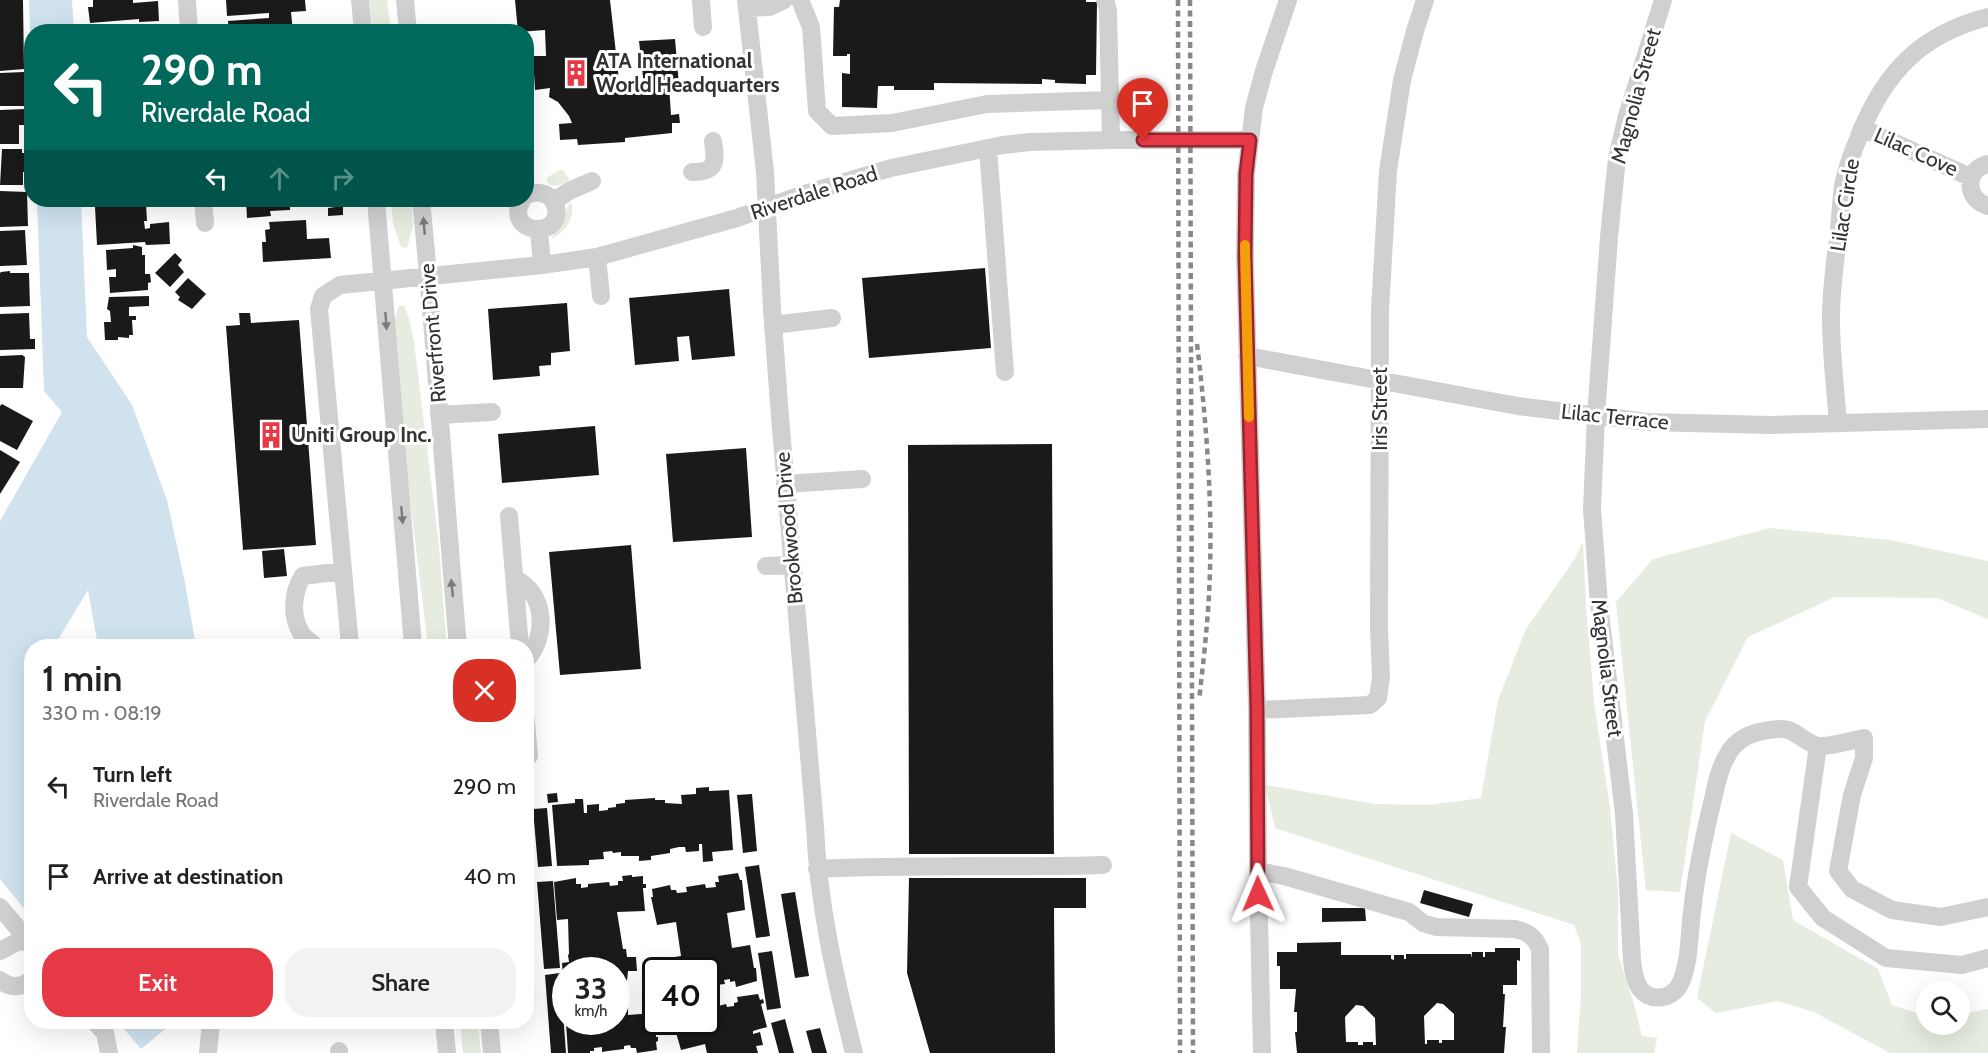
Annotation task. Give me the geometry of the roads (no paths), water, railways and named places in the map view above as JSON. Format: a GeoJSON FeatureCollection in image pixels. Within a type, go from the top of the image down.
{"type":"FeatureCollection","features":[{"type":"Feature","properties":{"kind":"street"},"geometry":{"type":"LineString","coordinates":[[187,0],[188,24]]}},
{"type":"Feature","properties":{"kind":"street"},"geometry":{"type":"LineString","coordinates":[[360,0],[362,24]]}},
{"type":"Feature","properties":{"kind":"street"},"geometry":{"type":"LineString","coordinates":[[405,0],[407,24]]}},
{"type":"Feature","properties":{"kind":"street"},"geometry":{"type":"LineString","coordinates":[[700,0],[703,27]]}},
{"type":"Feature","properties":{"kind":"street"},"geometry":{"type":"LineString","coordinates":[[746,4],[769,7],[784,0]]}},
{"type":"Feature","properties":{"kind":"street"},"geometry":{"type":"LineString","coordinates":[[800,0],[811,27],[817,111],[832,126],[892,123],[987,104],[1110,100]]}},
{"type":"Feature","properties":{"kind":"street"},"geometry":{"type":"LineString","coordinates":[[1105,0],[1108,10],[1111,140]]}},
{"type":"Feature","properties":{"kind":"street"},"geometry":{"type":"LineString","coordinates":[[1262,1053],[1257,710],[1245,256],[1246,174],[1254,108],[1288,0]]}},
{"type":"Feature","properties":{"kind":"street","name":"Iris Street"},"geometry":{"type":"LineString","coordinates":[[1257,710],[1370,705],[1378,698],[1381,677],[1379,629],[1380,310],[1388,171],[1402,80],[1414,31],[1425,0]]}},
{"type":"Feature","properties":{"kind":"street","name":"Magnolia Street"},"geometry":{"type":"LineString","coordinates":[[1662,0],[1627,116],[1617,158],[1596,416],[1592,509],[1595,565],[1624,814],[1632,960],[1638,986],[1649,995],[1670,996],[1681,982],[1686,963],[1692,910],[1707,825],[1719,775],[1727,754],[1744,738],[1759,731],[1788,729],[1818,746]]}},
{"type":"Feature","properties":{"kind":"street","name":"Brookwood Drive"},"geometry":{"type":"LineString","coordinates":[[746,4],[765,172],[773,325],[817,869],[827,940],[854,1053]]}},
{"type":"Feature","properties":{"kind":"street","name":"Lilac Circle"},"geometry":{"type":"LineString","coordinates":[[1838,422],[1832,349],[1832,288],[1844,185],[1853,150],[1880,90],[1906,60],[1940,35],[1988,17]]}},
{"type":"Feature","properties":{"kind":"street","name":"Lilac Cove"},"geometry":{"type":"LineString","coordinates":[[1862,128],[1970,177]]}},
{"type":"Feature","properties":{"kind":"street","name":"Riverdale Road"},"geometry":{"type":"LineString","coordinates":[[349,639],[319,309],[323,296],[340,285],[543,265],[597,257],[737,218],[891,168],[988,148],[1030,142],[1250,140]]}},
{"type":"Feature","properties":{"kind":"street"},"geometry":{"type":"LineString","coordinates":[[692,172],[706,172],[712,167],[715,158],[713,141]]}},
{"type":"Feature","properties":{"kind":"street"},"geometry":{"type":"LineString","coordinates":[[988,148],[1005,372]]}},
{"type":"Feature","properties":{"kind":"street","name":"Lilac Cove"},"geometry":{"type":"LineString","coordinates":[[1988,164],[1975,170],[1970,177],[1969,185],[1971,194],[1977,201],[1988,206]]}},
{"type":"Feature","properties":{"kind":"street"},"geometry":{"type":"LineString","coordinates":[[554,201],[569,191],[592,182]]}},
{"type":"Feature","properties":{"kind":"street"},"geometry":{"type":"LineString","coordinates":[[519,207],[519,217],[527,227],[539,230],[550,225],[556,214],[554,201],[544,193],[534,193]]}},
{"type":"Feature","properties":{"kind":"street"},"geometry":{"type":"LineString","coordinates":[[204,207],[205,223]]}},
{"type":"Feature","properties":{"kind":"street"},"geometry":{"type":"LineString","coordinates":[[377,207],[412,639]]}},
{"type":"Feature","properties":{"kind":"street","name":"Riverfront Drive"},"geometry":{"type":"LineString","coordinates":[[422,207],[457,639]]}},
{"type":"Feature","properties":{"kind":"street"},"geometry":{"type":"LineString","coordinates":[[539,230],[543,265]]}},
{"type":"Feature","properties":{"kind":"street"},"geometry":{"type":"LineString","coordinates":[[597,257],[601,296]]}},
{"type":"Feature","properties":{"kind":"street"},"geometry":{"type":"LineString","coordinates":[[773,325],[832,318]]}},
{"type":"Feature","properties":{"kind":"street","name":"Lilac Terrace"},"geometry":{"type":"LineString","coordinates":[[1247,356],[1518,406],[1648,422],[1771,425],[1988,419]]}},
{"type":"Feature","properties":{"kind":"street"},"geometry":{"type":"LineString","coordinates":[[439,415],[492,412]]}},
{"type":"Feature","properties":{"kind":"street"},"geometry":{"type":"LineString","coordinates":[[785,483],[862,479]]}},
{"type":"Feature","properties":{"kind":"street"},"geometry":{"type":"LineString","coordinates":[[509,516],[519,639]]}},
{"type":"Feature","properties":{"kind":"street"},"geometry":{"type":"LineString","coordinates":[[766,566],[792,565]]}},
{"type":"Feature","properties":{"kind":"street"},"geometry":{"type":"LineString","coordinates":[[307,639],[302,635],[294,617],[298,585],[303,576],[343,571]]}},
{"type":"Feature","properties":{"kind":"street"},"geometry":{"type":"LineString","coordinates":[[515,579],[524,583],[535,596],[542,618],[534,652]]}},
{"type":"Feature","properties":{"kind":"street"},"geometry":{"type":"LineString","coordinates":[[1988,906],[1941,917],[1892,910],[1852,889],[1838,871],[1852,795],[1864,758],[1864,738],[1818,746],[1798,887],[1823,918],[1886,958],[1962,965],[1988,958]]}},
{"type":"Feature","properties":{"kind":"street"},"geometry":{"type":"LineString","coordinates":[[817,869],[1103,865]]}},
{"type":"Feature","properties":{"kind":"street"},"geometry":{"type":"LineString","coordinates":[[1258,871],[1284,876],[1409,912],[1423,923],[1436,927],[1515,929],[1526,932],[1536,939],[1540,949],[1541,1053]]}},
{"type":"Feature","properties":{"kind":"street"},"geometry":{"type":"LineString","coordinates":[[0,907],[24,936]]}},
{"type":"Feature","properties":{"kind":"street"},"geometry":{"type":"LineString","coordinates":[[0,951],[16,942],[24,943]]}},
{"type":"Feature","properties":{"kind":"street"},"geometry":{"type":"LineString","coordinates":[[0,980],[10,986],[24,985]]}},
{"type":"Feature","properties":{"kind":"street"},"geometry":{"type":"LineString","coordinates":[[101,1029],[105,1033],[109,1053]]}},
{"type":"Feature","properties":{"kind":"street"},"geometry":{"type":"LineString","coordinates":[[208,1053],[210,1029]]}},
{"type":"Feature","properties":{"kind":"street"},"geometry":{"type":"LineString","coordinates":[[445,1029],[447,1053]]}},
{"type":"Feature","properties":{"kind":"street"},"geometry":{"type":"LineString","coordinates":[[490,1029],[492,1053]]}},
{"type":"Feature","properties":{"kind":"water"},"geometry":{"type":"Polygon","coordinates":[[[29,0],[72,0],[74,24],[30,24],[29,0]]]}},
{"type":"Feature","properties":{"kind":"water"},"geometry":{"type":"Polygon","coordinates":[[[37,207],[81,207],[87,337],[132,405],[167,500],[195,639],[97,639],[88,590],[58,639],[24,639],[24,908],[0,879],[0,521],[62,412],[44,391],[37,207]]]}},
{"type":"Feature","properties":{"kind":"water"},"geometry":{"type":"Polygon","coordinates":[[[124,1029],[165,1029],[141,1049],[124,1029]]]}},
{"type":"Feature","properties":{"kind":"railway"},"geometry":{"type":"LineString","coordinates":[[1178,0],[1180,1053]]}},
{"type":"Feature","properties":{"kind":"railway"},"geometry":{"type":"LineString","coordinates":[[1190,0],[1193,1053]]}},
{"type":"Feature","properties":{"kind":"railway"},"geometry":{"type":"LineString","coordinates":[[1197,344],[1207,448],[1210,518],[1209,588],[1199,700]]}},
{"type":"Feature","properties":{"kind":"place","name":"ATA International World Headquarters"},"geometry":{"type":"Point","coordinates":[576,73]}},
{"type":"Feature","properties":{"kind":"place","name":"Uniti Group Inc."},"geometry":{"type":"Point","coordinates":[271,435]}}]}
